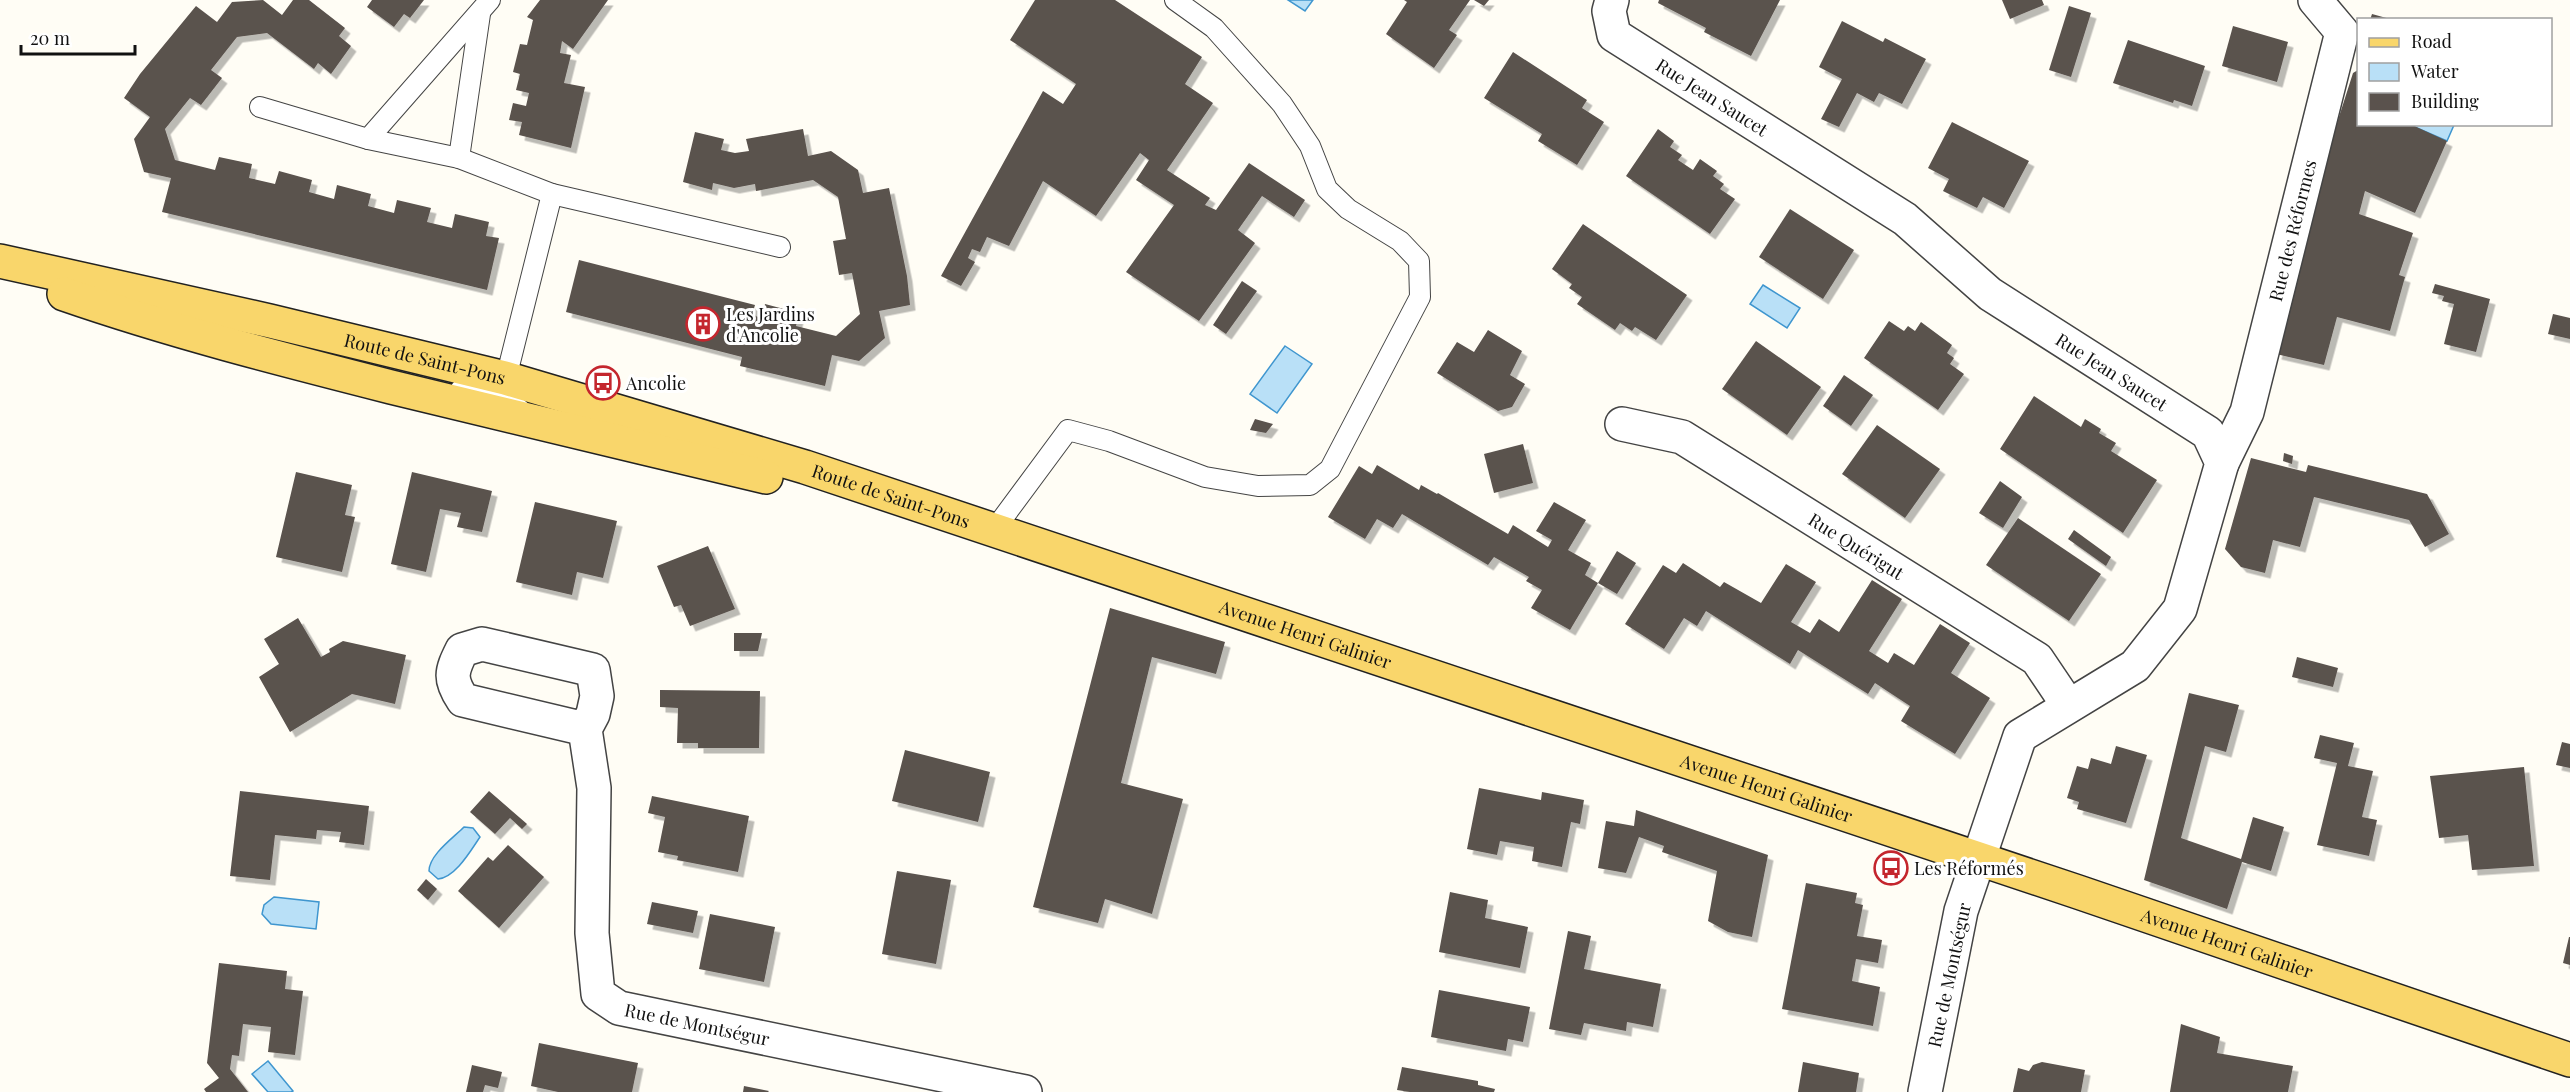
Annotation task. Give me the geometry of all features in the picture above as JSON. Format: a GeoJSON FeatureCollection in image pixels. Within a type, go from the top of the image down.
{"type":"FeatureCollection","features":[{"type":"Feature","properties":{"kind":"main road","name":"Route de Saint-Pons"},"geometry":{"type":"LineString","coordinates":[[0,261],[270,321],[504,387],[805,467],[961,519]]}},
{"type":"Feature","properties":{"kind":"main road","name":"Route de Saint-Pons"},"geometry":{"type":"LineString","coordinates":[[0,271],[143,321],[302,364],[535,423],[961,519]]}},
{"type":"Feature","properties":{"kind":"main road","name":"Avenue Henri Galinier"},"geometry":{"type":"LineString","coordinates":[[961,519],[1978,859],[2570,1060]]}},
{"type":"Feature","properties":{"kind":"street","name":"Rue Jean Saucet"},"geometry":{"type":"LineString","coordinates":[[1612,0],[1609,10],[1614,35],[1905,219],[1990,294],[2208,433],[2222,463]]}},
{"type":"Feature","properties":{"kind":"street","name":"Rue des Réformes"},"geometry":{"type":"LineString","coordinates":[[2222,463],[2247,412],[2342,32],[2315,0]]}},
{"type":"Feature","properties":{"kind":"street","name":"Rue Quérigut"},"geometry":{"type":"LineString","coordinates":[[1622,424],[1682,436],[2037,659],[2068,705]]}},
{"type":"Feature","properties":{"kind":"street"},"geometry":{"type":"LineString","coordinates":[[1978,859],[2020,736],[2135,666],[2180,609],[2222,463]]}},
{"type":"Feature","properties":{"kind":"street","name":"Rue de Montségur"},"geometry":{"type":"LineString","coordinates":[[585,729],[594,788],[592,933],[598,994],[619,1008],[1025,1092]]}},
{"type":"Feature","properties":{"kind":"street","name":"Rue de Montségur"},"geometry":{"type":"LineString","coordinates":[[1925,1092],[1961,911],[1978,859]]}},
{"type":"Feature","properties":{"kind":"lane"},"geometry":{"type":"LineString","coordinates":[[994,530],[1068,430],[1109,441],[1205,477],[1258,486],[1310,485],[1330,469],[1420,297],[1419,261],[1400,241],[1348,209],[1327,189],[1310,146],[1282,104],[1214,28],[1175,0]]}},
{"type":"Feature","properties":{"kind":"lane"},"geometry":{"type":"LineString","coordinates":[[368,139],[485,7]]}},
{"type":"Feature","properties":{"kind":"lane"},"geometry":{"type":"LineString","coordinates":[[459,158],[485,7]]}},
{"type":"Feature","properties":{"kind":"lane"},"geometry":{"type":"LineString","coordinates":[[260,107],[368,139],[459,158],[552,194],[780,247]]}},
{"type":"Feature","properties":{"kind":"lane"},"geometry":{"type":"LineString","coordinates":[[504,387],[552,194]]}},
{"type":"Feature","properties":{"kind":"lane"},"geometry":{"type":"LineString","coordinates":[[302,364],[504,387],[535,423]]}},
{"type":"Feature","properties":{"kind":"water"},"geometry":{"type":"Polygon","coordinates":[[[1288,0],[1313,0],[1305,11],[1288,0]]]}},
{"type":"Feature","properties":{"kind":"water"},"geometry":{"type":"Polygon","coordinates":[[[2412,126],[2454,126],[2447,141],[2412,126]]]}},
{"type":"Feature","properties":{"kind":"water"},"geometry":{"type":"Polygon","coordinates":[[[1763,285],[1800,308],[1787,328],[1750,304],[1763,285]]]}},
{"type":"Feature","properties":{"kind":"water"},"geometry":{"type":"Polygon","coordinates":[[[1285,346],[1312,364],[1277,413],[1250,394],[1285,346]]]}},
{"type":"Feature","properties":{"kind":"water"},"geometry":{"type":"Polygon","coordinates":[[[464,827],[473,828],[480,837],[457,868],[438,879],[429,871],[433,859],[442,847],[464,827]]]}},
{"type":"Feature","properties":{"kind":"water"},"geometry":{"type":"Polygon","coordinates":[[[274,897],[319,902],[316,929],[271,924],[262,914],[264,905],[274,897]]]}},
{"type":"Feature","properties":{"kind":"water"},"geometry":{"type":"Polygon","coordinates":[[[268,1061],[293,1091],[268,1092],[252,1074],[268,1061]]]}},
{"type":"Feature","properties":{"kind":"building"},"geometry":{"type":"Polygon","coordinates":[[[263,0],[282,15],[293,0],[309,0],[345,28],[339,36],[351,46],[331,74],[318,63],[314,69],[267,33],[237,37],[211,70],[222,78],[201,105],[190,98],[165,129],[175,160],[215,170],[219,157],[252,164],[249,178],[275,184],[279,171],[312,180],[309,192],[334,199],[337,185],[371,194],[368,206],[394,213],[397,200],[431,208],[427,222],[452,228],[455,214],[489,222],[486,236],[499,238],[487,290],[162,212],[171,178],[144,172],[134,139],[150,117],[124,98],[140,74],[196,6],[217,22],[232,2],[263,0]]]}},
{"type":"Feature","properties":{"kind":"building"},"geometry":{"type":"Polygon","coordinates":[[[372,0],[424,0],[410,18],[404,14],[394,27],[367,7],[372,0]]]}},
{"type":"Feature","properties":{"kind":"building"},"geometry":{"type":"Polygon","coordinates":[[[540,0],[608,0],[573,49],[562,41],[560,53],[571,55],[564,83],[585,87],[571,148],[519,135],[522,122],[509,120],[513,103],[526,106],[529,93],[516,90],[520,74],[513,72],[520,44],[527,45],[533,20],[527,17],[540,0]]]}},
{"type":"Feature","properties":{"kind":"building"},"geometry":{"type":"Polygon","coordinates":[[[1035,0],[1115,0],[1202,57],[1185,84],[1213,103],[1167,170],[1210,198],[1205,205],[1216,210],[1249,163],[1305,200],[1294,217],[1262,196],[1238,230],[1255,243],[1199,321],[1126,272],[1174,205],[1136,180],[1149,160],[1140,153],[1096,216],[1043,181],[1009,246],[987,237],[980,252],[972,249],[968,258],[975,262],[961,286],[941,276],[1043,91],[1063,104],[1076,84],[1010,40],[1035,0]]]}},
{"type":"Feature","properties":{"kind":"building"},"geometry":{"type":"Polygon","coordinates":[[[1404,0],[1470,0],[1449,30],[1457,35],[1434,68],[1386,34],[1407,2],[1404,0]]]}},
{"type":"Feature","properties":{"kind":"building"},"geometry":{"type":"Polygon","coordinates":[[[1474,0],[1489,0],[1484,6],[1474,0]]]}},
{"type":"Feature","properties":{"kind":"building"},"geometry":{"type":"Polygon","coordinates":[[[1659,0],[1780,0],[1751,56],[1704,32],[1706,28],[1658,3],[1659,0]]]}},
{"type":"Feature","properties":{"kind":"building"},"geometry":{"type":"Polygon","coordinates":[[[2002,0],[2042,0],[2044,5],[2010,19],[2002,0]]]}},
{"type":"Feature","properties":{"kind":"building"},"geometry":{"type":"Polygon","coordinates":[[[2069,6],[2091,13],[2071,77],[2049,70],[2069,6]]]}},
{"type":"Feature","properties":{"kind":"building"},"geometry":{"type":"Polygon","coordinates":[[[2372,14],[2386,18],[2371,18],[2372,14]]]}},
{"type":"Feature","properties":{"kind":"building"},"geometry":{"type":"Polygon","coordinates":[[[1842,21],[1883,42],[1885,38],[1926,59],[1902,104],[1879,93],[1874,102],[1857,93],[1839,127],[1821,119],[1842,79],[1819,67],[1842,21]]]}},
{"type":"Feature","properties":{"kind":"building"},"geometry":{"type":"Polygon","coordinates":[[[2233,26],[2288,42],[2277,82],[2222,66],[2233,26]]]}},
{"type":"Feature","properties":{"kind":"building"},"geometry":{"type":"Polygon","coordinates":[[[2128,40],[2205,66],[2192,106],[2174,100],[2173,103],[2113,83],[2128,40]]]}},
{"type":"Feature","properties":{"kind":"building"},"geometry":{"type":"Polygon","coordinates":[[[1513,52],[1587,100],[1582,108],[1604,122],[1577,165],[1538,141],[1542,134],[1484,98],[1513,52]]]}},
{"type":"Feature","properties":{"kind":"building"},"geometry":{"type":"Polygon","coordinates":[[[2357,71],[2357,126],[2414,126],[2447,141],[2415,213],[2365,191],[2359,214],[2413,233],[2399,275],[2405,277],[2390,331],[2337,317],[2324,365],[2276,354],[2323,167],[2353,73],[2357,71]]]}},
{"type":"Feature","properties":{"kind":"building"},"geometry":{"type":"Polygon","coordinates":[[[1952,122],[2029,161],[2004,208],[1983,197],[1977,208],[1943,191],[1949,179],[1928,168],[1952,122]]]}},
{"type":"Feature","properties":{"kind":"building"},"geometry":{"type":"Polygon","coordinates":[[[803,129],[808,156],[831,151],[858,170],[863,193],[889,188],[907,276],[910,305],[879,311],[885,338],[859,361],[832,355],[825,386],[740,366],[742,357],[566,312],[579,260],[755,305],[752,315],[762,318],[765,304],[799,313],[796,326],[836,336],[860,314],[852,273],[839,275],[833,241],[846,239],[838,197],[813,180],[756,191],[755,184],[734,188],[713,183],[712,190],[683,182],[695,132],[724,139],[721,150],[735,153],[749,151],[746,139],[803,129]]]}},
{"type":"Feature","properties":{"kind":"building"},"geometry":{"type":"Polygon","coordinates":[[[1658,129],[1674,141],[1670,147],[1682,155],[1678,160],[1693,170],[1700,159],[1717,171],[1713,176],[1724,184],[1720,189],[1735,199],[1710,234],[1626,176],[1658,129]]]}},
{"type":"Feature","properties":{"kind":"building"},"geometry":{"type":"Polygon","coordinates":[[[1790,209],[1854,250],[1823,299],[1759,257],[1790,209]]]}},
{"type":"Feature","properties":{"kind":"building"},"geometry":{"type":"Polygon","coordinates":[[[1583,224],[1687,295],[1656,340],[1635,327],[1632,331],[1620,323],[1615,330],[1577,304],[1582,297],[1569,288],[1572,284],[1552,269],[1583,224]]]}},
{"type":"Feature","properties":{"kind":"building"},"geometry":{"type":"Polygon","coordinates":[[[1242,281],[1257,291],[1226,334],[1213,325],[1242,281]]]}},
{"type":"Feature","properties":{"kind":"building"},"geometry":{"type":"Polygon","coordinates":[[[2435,284],[2490,299],[2476,352],[2444,344],[2454,304],[2442,301],[2444,296],[2432,293],[2435,284]]]}},
{"type":"Feature","properties":{"kind":"building"},"geometry":{"type":"Polygon","coordinates":[[[2553,314],[2570,318],[2570,339],[2548,334],[2553,314]]]}},
{"type":"Feature","properties":{"kind":"building"},"geometry":{"type":"Polygon","coordinates":[[[1889,321],[1904,331],[1908,326],[1915,331],[1921,322],[1952,345],[1947,353],[1954,358],[1950,364],[1964,374],[1938,410],[1864,358],[1889,321]]]}},
{"type":"Feature","properties":{"kind":"building"},"geometry":{"type":"Polygon","coordinates":[[[1488,330],[1522,351],[1510,375],[1525,384],[1512,407],[1498,411],[1437,373],[1457,342],[1474,352],[1488,330]]]}},
{"type":"Feature","properties":{"kind":"building"},"geometry":{"type":"Polygon","coordinates":[[[1756,341],[1821,387],[1787,435],[1722,389],[1756,341]]]}},
{"type":"Feature","properties":{"kind":"building"},"geometry":{"type":"Polygon","coordinates":[[[1844,375],[1873,395],[1851,426],[1823,406],[1844,375]]]}},
{"type":"Feature","properties":{"kind":"building"},"geometry":{"type":"Polygon","coordinates":[[[2034,396],[2081,427],[2085,419],[2101,429],[2099,433],[2116,443],[2111,451],[2157,480],[2123,533],[2000,449],[2034,396]]]}},
{"type":"Feature","properties":{"kind":"building"},"geometry":{"type":"Polygon","coordinates":[[[1255,419],[1273,424],[1266,433],[1250,430],[1255,419]]]}},
{"type":"Feature","properties":{"kind":"building"},"geometry":{"type":"Polygon","coordinates":[[[1877,425],[1940,469],[1905,518],[1842,474],[1877,425]]]}},
{"type":"Feature","properties":{"kind":"building"},"geometry":{"type":"Polygon","coordinates":[[[1523,444],[1533,483],[1494,493],[1484,454],[1523,444]]]}},
{"type":"Feature","properties":{"kind":"building"},"geometry":{"type":"Polygon","coordinates":[[[2284,453],[2293,456],[2292,464],[2283,461],[2284,453]]]}},
{"type":"Feature","properties":{"kind":"building"},"geometry":{"type":"Polygon","coordinates":[[[2251,458],[2306,472],[2308,465],[2427,494],[2449,534],[2425,547],[2409,520],[2314,497],[2300,547],[2273,540],[2265,573],[2241,567],[2225,549],[2251,458]]]}},
{"type":"Feature","properties":{"kind":"building"},"geometry":{"type":"Polygon","coordinates":[[[1377,465],[1419,490],[1421,485],[1438,493],[1508,534],[1513,525],[1548,547],[1552,540],[1536,531],[1554,502],[1586,520],[1568,550],[1591,563],[1585,575],[1598,583],[1570,630],[1531,608],[1542,590],[1526,581],[1529,577],[1494,557],[1488,565],[1402,514],[1393,528],[1377,519],[1365,539],[1328,517],[1359,466],[1372,474],[1377,465]]]}},
{"type":"Feature","properties":{"kind":"building"},"geometry":{"type":"Polygon","coordinates":[[[296,472],[352,485],[345,515],[355,517],[342,572],[276,557],[296,472]]]}},
{"type":"Feature","properties":{"kind":"building"},"geometry":{"type":"Polygon","coordinates":[[[412,472],[492,491],[482,532],[457,527],[461,513],[440,509],[426,572],[391,564],[412,472]]]}},
{"type":"Feature","properties":{"kind":"building"},"geometry":{"type":"Polygon","coordinates":[[[2000,481],[2022,497],[2003,528],[1979,513],[2000,481]]]}},
{"type":"Feature","properties":{"kind":"building"},"geometry":{"type":"Polygon","coordinates":[[[535,502],[617,521],[603,578],[577,572],[572,595],[516,582],[535,502]]]}},
{"type":"Feature","properties":{"kind":"building"},"geometry":{"type":"Polygon","coordinates":[[[2018,518],[2101,574],[2069,621],[1986,565],[2018,518]]]}},
{"type":"Feature","properties":{"kind":"building"},"geometry":{"type":"Polygon","coordinates":[[[2074,530],[2111,557],[2106,566],[2068,539],[2074,530]]]}},
{"type":"Feature","properties":{"kind":"building"},"geometry":{"type":"Polygon","coordinates":[[[708,546],[735,609],[690,626],[681,605],[674,607],[657,566],[708,546]]]}},
{"type":"Feature","properties":{"kind":"building"},"geometry":{"type":"Polygon","coordinates":[[[1617,551],[1636,563],[1617,594],[1598,583],[1617,551]]]}},
{"type":"Feature","properties":{"kind":"building"},"geometry":{"type":"Polygon","coordinates":[[[1683,563],[1720,587],[1724,582],[1761,603],[1786,564],[1816,582],[1791,622],[1810,633],[1819,619],[1839,632],[1872,580],[1902,599],[1869,651],[1888,663],[1894,653],[1914,665],[1940,624],[1970,643],[1951,673],[1990,698],[1955,754],[1901,721],[1910,706],[1875,683],[1868,694],[1798,650],[1790,664],[1706,611],[1697,626],[1684,618],[1664,649],[1625,624],[1663,565],[1676,573],[1683,563]]]}},
{"type":"Feature","properties":{"kind":"building"},"geometry":{"type":"Polygon","coordinates":[[[1110,608],[1225,642],[1216,674],[1152,657],[1121,783],[1183,799],[1152,914],[1105,899],[1098,923],[1033,907],[1110,608]]]}},
{"type":"Feature","properties":{"kind":"building"},"geometry":{"type":"Polygon","coordinates":[[[298,618],[321,657],[343,641],[406,655],[395,704],[352,694],[290,732],[259,677],[279,664],[264,639],[298,618]]]}},
{"type":"Feature","properties":{"kind":"building"},"geometry":{"type":"Polygon","coordinates":[[[734,633],[762,633],[758,651],[734,651],[734,633]]]}},
{"type":"Feature","properties":{"kind":"building"},"geometry":{"type":"Polygon","coordinates":[[[2297,657],[2338,668],[2333,687],[2292,677],[2297,657]]]}},
{"type":"Feature","properties":{"kind":"building"},"geometry":{"type":"Polygon","coordinates":[[[660,690],[760,691],[759,748],[698,748],[698,743],[677,743],[678,708],[660,707],[660,690]]]}},
{"type":"Feature","properties":{"kind":"building"},"geometry":{"type":"Polygon","coordinates":[[[2189,693],[2239,705],[2226,752],[2205,746],[2181,838],[2241,859],[2253,817],[2284,827],[2271,871],[2242,862],[2227,909],[2144,880],[2189,693]]]}},
{"type":"Feature","properties":{"kind":"building"},"geometry":{"type":"Polygon","coordinates":[[[2320,735],[2354,743],[2348,766],[2373,771],[2362,817],[2377,820],[2369,856],[2317,845],[2337,763],[2314,758],[2320,735]]]}},
{"type":"Feature","properties":{"kind":"building"},"geometry":{"type":"Polygon","coordinates":[[[2562,742],[2570,744],[2570,768],[2556,765],[2562,742]]]}},
{"type":"Feature","properties":{"kind":"building"},"geometry":{"type":"Polygon","coordinates":[[[2116,746],[2147,755],[2126,823],[2077,809],[2079,802],[2067,798],[2077,766],[2088,769],[2091,758],[2111,764],[2116,746]]]}},
{"type":"Feature","properties":{"kind":"building"},"geometry":{"type":"Polygon","coordinates":[[[905,750],[990,772],[978,822],[892,801],[905,750]]]}},
{"type":"Feature","properties":{"kind":"building"},"geometry":{"type":"Polygon","coordinates":[[[2524,767],[2534,866],[2472,870],[2468,835],[2439,838],[2430,776],[2524,767]]]}},
{"type":"Feature","properties":{"kind":"building"},"geometry":{"type":"Polygon","coordinates":[[[1479,788],[1541,800],[1542,792],[1584,800],[1580,824],[1571,822],[1562,867],[1532,861],[1534,847],[1500,841],[1497,855],[1467,849],[1479,788]]]}},
{"type":"Feature","properties":{"kind":"building"},"geometry":{"type":"Polygon","coordinates":[[[240,791],[369,806],[364,845],[339,842],[341,832],[317,830],[316,839],[275,835],[270,880],[230,876],[240,791]]]}},
{"type":"Feature","properties":{"kind":"building"},"geometry":{"type":"Polygon","coordinates":[[[489,791],[527,824],[522,829],[510,818],[495,834],[470,812],[489,791]]]}},
{"type":"Feature","properties":{"kind":"building"},"geometry":{"type":"Polygon","coordinates":[[[652,796],[749,816],[738,872],[677,860],[678,856],[658,852],[665,817],[648,813],[652,796]]]}},
{"type":"Feature","properties":{"kind":"building"},"geometry":{"type":"Polygon","coordinates":[[[1636,810],[1768,855],[1752,937],[1728,932],[1708,921],[1717,871],[1662,852],[1664,846],[1639,837],[1626,873],[1598,868],[1606,821],[1634,826],[1636,810]]]}},
{"type":"Feature","properties":{"kind":"building"},"geometry":{"type":"Polygon","coordinates":[[[508,845],[544,877],[499,928],[458,891],[488,857],[493,861],[508,845]]]}},
{"type":"Feature","properties":{"kind":"building"},"geometry":{"type":"Polygon","coordinates":[[[897,871],[951,880],[936,964],[882,954],[897,871]]]}},
{"type":"Feature","properties":{"kind":"building"},"geometry":{"type":"Polygon","coordinates":[[[426,879],[437,889],[428,900],[417,890],[426,879]]]}},
{"type":"Feature","properties":{"kind":"building"},"geometry":{"type":"Polygon","coordinates":[[[1806,883],[1857,893],[1855,903],[1863,905],[1857,936],[1882,940],[1878,963],[1856,959],[1852,981],[1880,987],[1873,1026],[1782,1009],[1806,883]]]}},
{"type":"Feature","properties":{"kind":"building"},"geometry":{"type":"Polygon","coordinates":[[[1450,892],[1488,900],[1485,918],[1528,927],[1520,968],[1439,952],[1450,892]]]}},
{"type":"Feature","properties":{"kind":"building"},"geometry":{"type":"Polygon","coordinates":[[[652,902],[698,911],[693,933],[647,924],[652,902]]]}},
{"type":"Feature","properties":{"kind":"building"},"geometry":{"type":"Polygon","coordinates":[[[710,914],[775,927],[764,982],[699,969],[710,914]]]}},
{"type":"Feature","properties":{"kind":"building"},"geometry":{"type":"Polygon","coordinates":[[[1568,931],[1591,936],[1584,969],[1661,984],[1653,1027],[1627,1022],[1626,1031],[1584,1023],[1581,1035],[1549,1029],[1568,931]]]}},
{"type":"Feature","properties":{"kind":"building"},"geometry":{"type":"Polygon","coordinates":[[[2570,937],[2570,965],[2563,963],[2570,937]]]}},
{"type":"Feature","properties":{"kind":"building"},"geometry":{"type":"Polygon","coordinates":[[[219,963],[287,971],[285,989],[303,991],[295,1055],[268,1052],[271,1027],[243,1024],[239,1056],[232,1055],[230,1069],[248,1092],[206,1092],[204,1089],[219,1078],[207,1063],[219,963]]]}},
{"type":"Feature","properties":{"kind":"building"},"geometry":{"type":"Polygon","coordinates":[[[1439,990],[1530,1007],[1523,1042],[1508,1039],[1506,1051],[1431,1037],[1439,990]]]}},
{"type":"Feature","properties":{"kind":"building"},"geometry":{"type":"Polygon","coordinates":[[[2181,1024],[2220,1037],[2217,1053],[2293,1066],[2288,1092],[2170,1092],[2181,1024]]]}},
{"type":"Feature","properties":{"kind":"building"},"geometry":{"type":"Polygon","coordinates":[[[539,1043],[638,1063],[632,1092],[558,1092],[531,1086],[539,1043]]]}},
{"type":"Feature","properties":{"kind":"building"},"geometry":{"type":"Polygon","coordinates":[[[1803,1062],[1859,1073],[1856,1092],[1798,1092],[1803,1062]]]}},
{"type":"Feature","properties":{"kind":"building"},"geometry":{"type":"Polygon","coordinates":[[[2042,1062],[2085,1070],[2081,1092],[2013,1092],[2018,1068],[2029,1071],[2033,1065],[2042,1062]]]}},
{"type":"Feature","properties":{"kind":"building"},"geometry":{"type":"Polygon","coordinates":[[[472,1065],[502,1072],[498,1088],[485,1085],[483,1092],[466,1092],[472,1065]]]}},
{"type":"Feature","properties":{"kind":"building"},"geometry":{"type":"Polygon","coordinates":[[[1402,1067],[1478,1081],[1478,1085],[1495,1089],[1494,1092],[1397,1090],[1402,1067]]]}},
{"type":"Feature","properties":{"kind":"building"},"geometry":{"type":"Polygon","coordinates":[[[744,1086],[769,1091],[743,1092],[744,1086]]]}},
{"type":"Feature","properties":{"kind":"place","name":"Les Jardins d'Ancolie"},"geometry":{"type":"Point","coordinates":[703,324]}},
{"type":"Feature","properties":{"kind":"place","name":"Ancolie"},"geometry":{"type":"Point","coordinates":[603,383]}},
{"type":"Feature","properties":{"kind":"place","name":"Les Réformés"},"geometry":{"type":"Point","coordinates":[1891,868]}}]}
